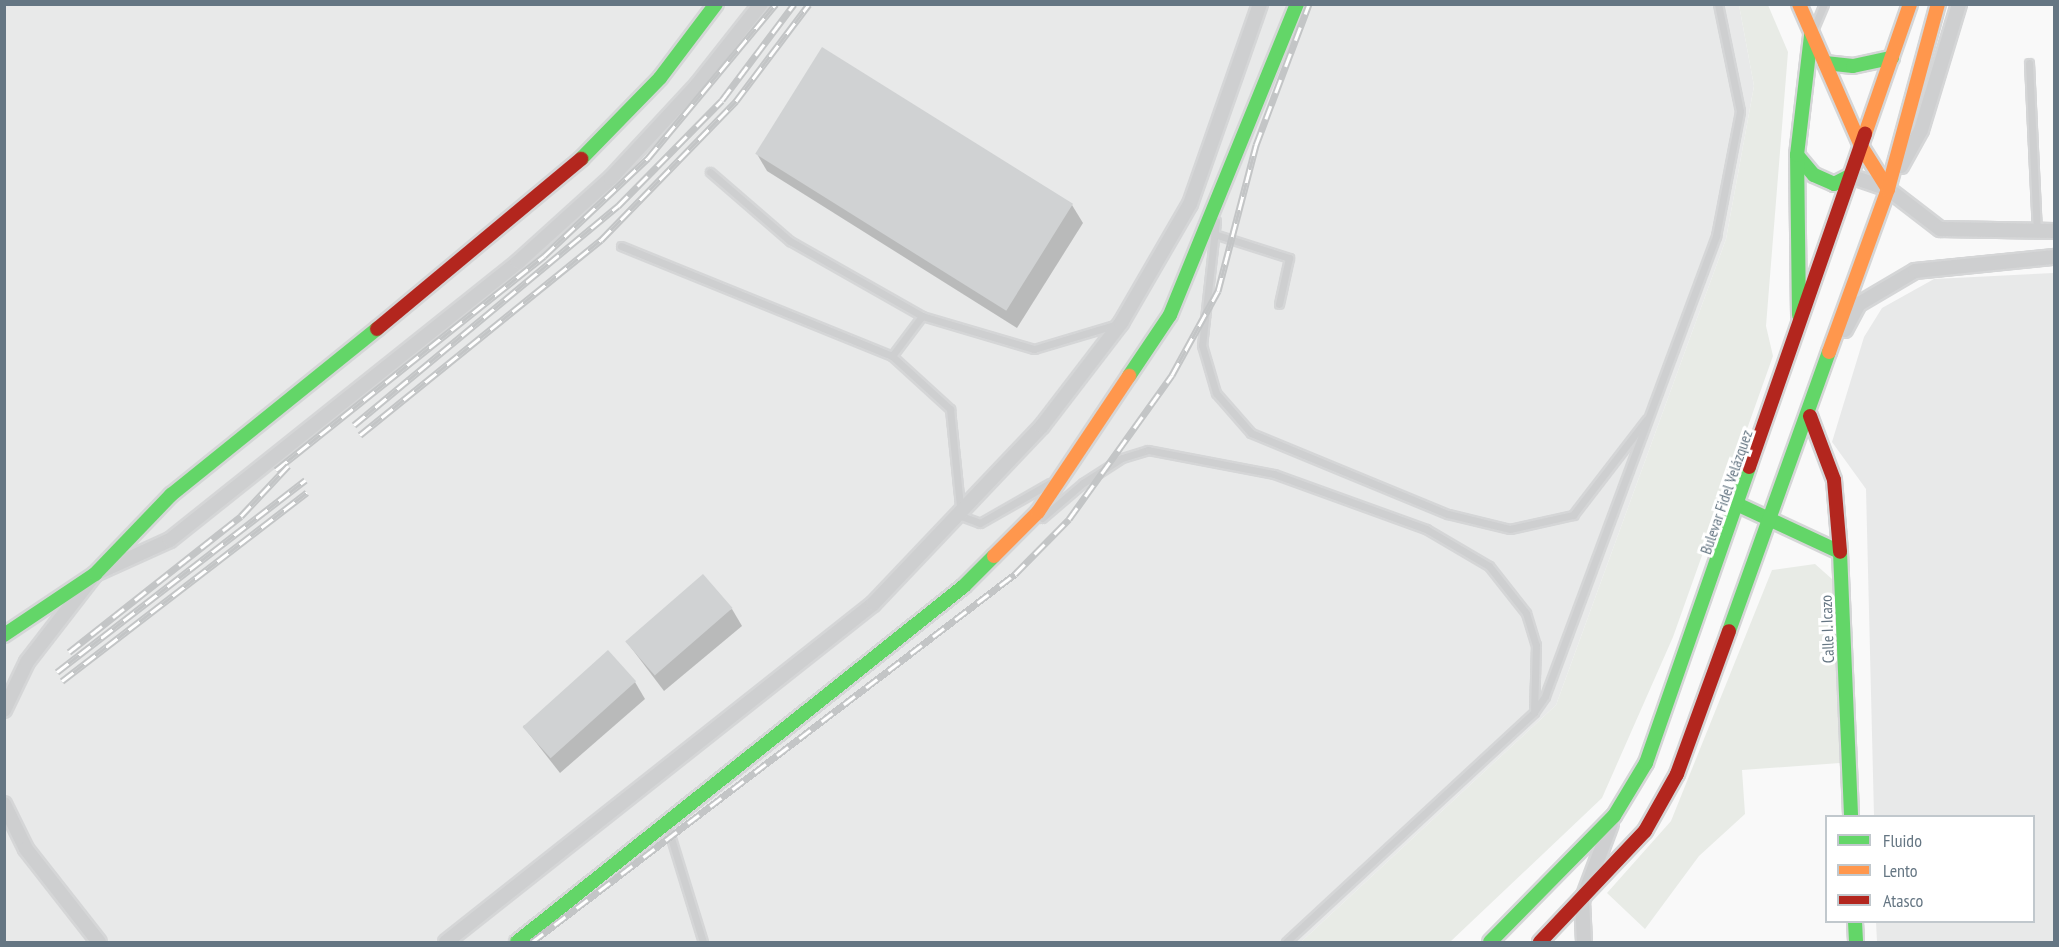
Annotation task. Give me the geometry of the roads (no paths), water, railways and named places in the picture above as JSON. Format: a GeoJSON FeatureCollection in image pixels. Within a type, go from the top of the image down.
{"type":"FeatureCollection","features":[{"type":"Feature","properties":{"kind":"street"},"geometry":{"type":"LineString","coordinates":[[4,710],[27,662],[95,574],[171,495],[564,177],[660,78],[716,4]]}},
{"type":"Feature","properties":{"kind":"street"},"geometry":{"type":"LineString","coordinates":[[4,635],[95,574],[170,540],[518,262],[611,178],[697,85],[761,4]]}},
{"type":"Feature","properties":{"kind":"street"},"geometry":{"type":"LineString","coordinates":[[446,942],[873,604],[961,516],[1042,426],[1121,323],[1190,204],[1260,4]]}},
{"type":"Feature","properties":{"kind":"street"},"geometry":{"type":"LineString","coordinates":[[517,942],[994,558],[1038,512],[1170,315],[1219,201],[1297,4]]}},
{"type":"Feature","properties":{"kind":"street"},"geometry":{"type":"LineString","coordinates":[[1799,4],[1861,146],[1888,189]]}},
{"type":"Feature","properties":{"kind":"street"},"geometry":{"type":"LineString","coordinates":[[1540,942],[1582,901],[1645,831],[1677,774],[1810,416],[1888,189],[1938,4]]}},
{"type":"Feature","properties":{"kind":"street"},"geometry":{"type":"LineString","coordinates":[[1888,189],[1921,129],[1959,4]]}},
{"type":"Feature","properties":{"kind":"street","name":"Bulevar Fidel Velázquez"},"geometry":{"type":"LineString","coordinates":[[1490,942],[1614,816],[1646,763],[1665,716],[1739,505],[1910,5]]}},
{"type":"Feature","properties":{"kind":"street"},"geometry":{"type":"LineString","coordinates":[[1800,327],[1797,155],[1811,35]]}},
{"type":"Feature","properties":{"kind":"street"},"geometry":{"type":"LineString","coordinates":[[1825,63],[1853,66],[1892,58]]}},
{"type":"Feature","properties":{"kind":"street"},"geometry":{"type":"LineString","coordinates":[[1797,155],[1814,175],[1834,184],[1850,176],[1888,189],[1940,229],[2055,231]]}},
{"type":"Feature","properties":{"kind":"street"},"geometry":{"type":"LineString","coordinates":[[1830,358],[1859,304],[1887,284],[1944,265],[2055,257]]}},
{"type":"Feature","properties":{"kind":"street","name":"Calle I. Icazo"},"geometry":{"type":"LineString","coordinates":[[1810,416],[1834,480],[1840,552],[1851,815]]}},
{"type":"Feature","properties":{"kind":"street"},"geometry":{"type":"LineString","coordinates":[[1739,505],[1840,552]]}},
{"type":"Feature","properties":{"kind":"street"},"geometry":{"type":"LineString","coordinates":[[4,804],[30,855],[99,942]]}},
{"type":"Feature","properties":{"kind":"street"},"geometry":{"type":"LineString","coordinates":[[1584,942],[1582,901],[1614,816]]}},
{"type":"Feature","properties":{"kind":"street"},"geometry":{"type":"LineString","coordinates":[[1855,923],[1856,942]]}},
{"type":"Feature","properties":{"kind":"lane"},"geometry":{"type":"LineString","coordinates":[[1286,942],[1534,712],[1545,696],[1716,236],[1740,111],[1718,4]]}},
{"type":"Feature","properties":{"kind":"lane"},"geometry":{"type":"LineString","coordinates":[[1811,35],[1824,4]]}},
{"type":"Feature","properties":{"kind":"lane"},"geometry":{"type":"LineString","coordinates":[[2029,63],[2037,231]]}},
{"type":"Feature","properties":{"kind":"lane"},"geometry":{"type":"LineString","coordinates":[[710,172],[790,241],[922,316],[1034,349],[1121,323]]}},
{"type":"Feature","properties":{"kind":"lane"},"geometry":{"type":"LineString","coordinates":[[1219,201],[1202,345],[1216,393],[1251,433],[1448,514],[1510,529],[1573,515],[1652,412]]}},
{"type":"Feature","properties":{"kind":"lane"},"geometry":{"type":"LineString","coordinates":[[1214,234],[1289,258],[1279,304]]}},
{"type":"Feature","properties":{"kind":"lane"},"geometry":{"type":"LineString","coordinates":[[621,246],[891,356],[950,409],[961,516],[980,523],[1064,473]]}},
{"type":"Feature","properties":{"kind":"lane"},"geometry":{"type":"LineString","coordinates":[[891,356],[922,316]]}},
{"type":"Feature","properties":{"kind":"lane"},"geometry":{"type":"LineString","coordinates":[[994,558],[1083,483],[1122,458],[1148,450],[1274,474],[1426,529],[1489,566],[1526,613],[1536,645],[1534,712]]}},
{"type":"Feature","properties":{"kind":"lane"},"geometry":{"type":"LineString","coordinates":[[666,822],[703,942]]}},
{"type":"Feature","properties":{"kind":"railway"},"geometry":{"type":"LineString","coordinates":[[276,470],[544,256],[648,158],[776,4]]}},
{"type":"Feature","properties":{"kind":"railway"},"geometry":{"type":"LineString","coordinates":[[354,425],[618,206],[722,100],[794,4]]}},
{"type":"Feature","properties":{"kind":"railway"},"geometry":{"type":"LineString","coordinates":[[360,435],[601,240],[736,101],[809,4]]}},
{"type":"Feature","properties":{"kind":"railway"},"geometry":{"type":"LineString","coordinates":[[532,942],[1015,574],[1069,519],[1172,375],[1218,291],[1256,145],[1309,4]]}},
{"type":"Feature","properties":{"kind":"railway"},"geometry":{"type":"LineString","coordinates":[[69,652],[241,516],[288,466]]}},
{"type":"Feature","properties":{"kind":"railway"},"geometry":{"type":"LineString","coordinates":[[57,672],[305,480]]}},
{"type":"Feature","properties":{"kind":"railway"},"geometry":{"type":"LineString","coordinates":[[62,681],[307,492]]}}]}
